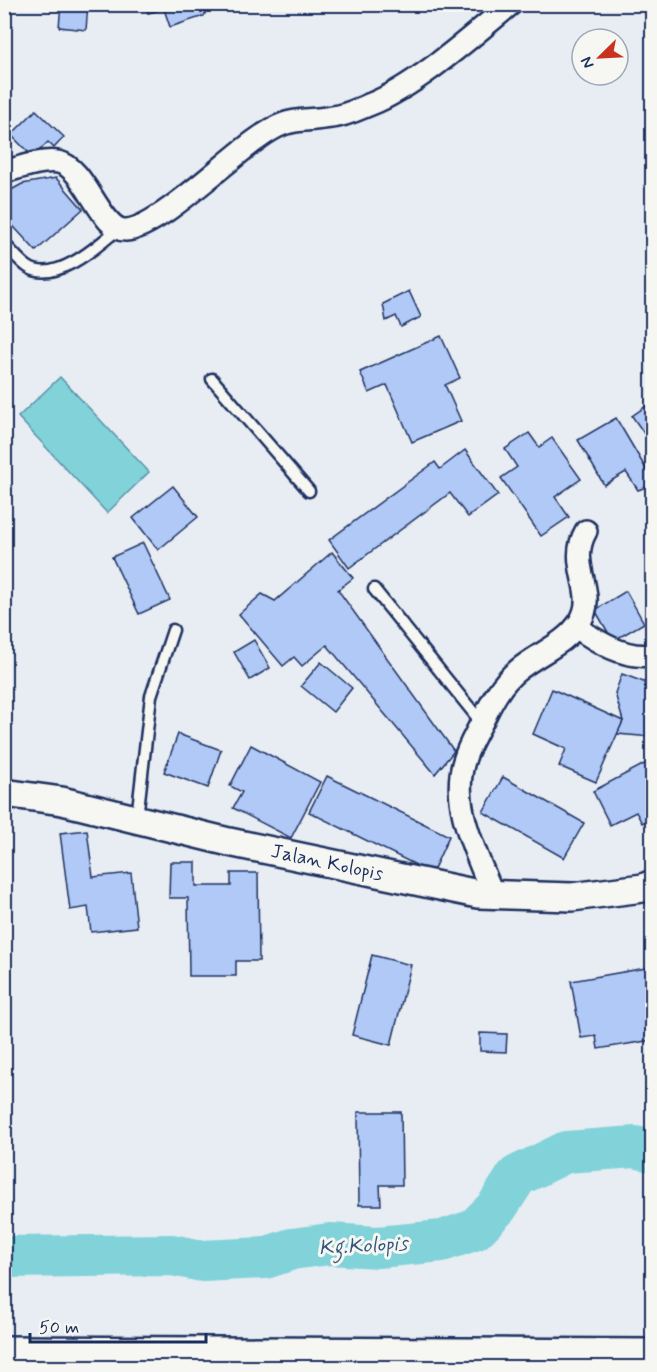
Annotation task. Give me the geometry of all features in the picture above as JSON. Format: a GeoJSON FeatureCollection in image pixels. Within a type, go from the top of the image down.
{"type":"FeatureCollection","features":[{"type":"Feature","properties":{"kind":"highway"},"geometry":{"type":"LineString","coordinates":[[4,1353],[652,1356]]}},
{"type":"Feature","properties":{"kind":"street"},"geometry":{"type":"LineString","coordinates":[[4,172],[58,162],[73,170],[118,229],[134,229],[157,216],[272,129],[291,120],[341,115],[395,93],[512,4]]}},
{"type":"Feature","properties":{"kind":"street"},"geometry":{"type":"LineString","coordinates":[[493,895],[473,845],[461,803],[460,780],[465,756],[493,699],[516,671],[576,627],[584,614],[586,604],[577,557],[579,543],[586,531]]}},
{"type":"Feature","properties":{"kind":"street"},"geometry":{"type":"LineString","coordinates":[[576,627],[609,647],[629,654],[652,655]]}},
{"type":"Feature","properties":{"kind":"street","name":"Jalan Kolopis"},"geometry":{"type":"LineString","coordinates":[[4,793],[62,801],[344,867],[478,894],[572,897],[643,888],[652,884]]}},
{"type":"Feature","properties":{"kind":"lane"},"geometry":{"type":"LineString","coordinates":[[4,244],[29,268],[45,272],[77,261],[118,229]]}},
{"type":"Feature","properties":{"kind":"lane"},"geometry":{"type":"LineString","coordinates":[[212,379],[309,491]]}},
{"type":"Feature","properties":{"kind":"lane"},"geometry":{"type":"LineString","coordinates":[[374,589],[481,722]]}},
{"type":"Feature","properties":{"kind":"lane"},"geometry":{"type":"LineString","coordinates":[[137,820],[151,696],[173,630]]}},
{"type":"Feature","properties":{"kind":"water"},"geometry":{"type":"Polygon","coordinates":[[[60,377],[149,472],[107,513],[18,417],[60,377]]]}},
{"type":"Feature","properties":{"kind":"building"},"geometry":{"type":"Polygon","coordinates":[[[61,4],[88,4],[86,30],[59,27],[61,4]]]}},
{"type":"Feature","properties":{"kind":"building"},"geometry":{"type":"Polygon","coordinates":[[[145,4],[210,4],[204,16],[170,27],[164,9],[148,13],[145,4]]]}},
{"type":"Feature","properties":{"kind":"building"},"geometry":{"type":"Polygon","coordinates":[[[36,110],[64,137],[54,148],[48,142],[33,157],[11,135],[36,110]]]}},
{"type":"Feature","properties":{"kind":"building"},"geometry":{"type":"Polygon","coordinates":[[[56,178],[83,209],[36,251],[4,216],[4,194],[22,184],[56,178]]]}},
{"type":"Feature","properties":{"kind":"building"},"geometry":{"type":"Polygon","coordinates":[[[409,291],[421,317],[401,327],[396,316],[386,321],[383,304],[409,291]]]}},
{"type":"Feature","properties":{"kind":"building"},"geometry":{"type":"Polygon","coordinates":[[[441,336],[460,378],[445,385],[461,421],[412,442],[387,385],[369,393],[360,372],[441,336]]]}},
{"type":"Feature","properties":{"kind":"building"},"geometry":{"type":"Polygon","coordinates":[[[652,402],[652,445],[632,416],[652,402]]]}},
{"type":"Feature","properties":{"kind":"building"},"geometry":{"type":"Polygon","coordinates":[[[616,418],[652,479],[652,485],[638,490],[626,472],[604,485],[578,440],[616,418]]]}},
{"type":"Feature","properties":{"kind":"building"},"geometry":{"type":"Polygon","coordinates":[[[529,433],[539,447],[552,438],[581,479],[555,497],[569,517],[541,536],[501,478],[517,467],[505,449],[529,433]]]}},
{"type":"Feature","properties":{"kind":"building"},"geometry":{"type":"Polygon","coordinates":[[[465,450],[498,495],[468,517],[450,493],[349,568],[329,540],[435,462],[440,469],[465,450]]]}},
{"type":"Feature","properties":{"kind":"building"},"geometry":{"type":"Polygon","coordinates":[[[173,486],[198,517],[158,550],[133,518],[173,486]]]}},
{"type":"Feature","properties":{"kind":"building"},"geometry":{"type":"Polygon","coordinates":[[[143,543],[170,600],[139,614],[112,557],[143,543]]]}},
{"type":"Feature","properties":{"kind":"building"},"geometry":{"type":"Polygon","coordinates":[[[332,552],[353,578],[338,590],[454,751],[435,774],[327,645],[302,666],[294,657],[283,666],[239,614],[262,594],[275,601],[332,552]]]}},
{"type":"Feature","properties":{"kind":"building"},"geometry":{"type":"Polygon","coordinates":[[[626,591],[644,623],[613,641],[595,610],[626,591]]]}},
{"type":"Feature","properties":{"kind":"building"},"geometry":{"type":"Polygon","coordinates":[[[254,640],[270,668],[250,680],[234,652],[254,640]]]}},
{"type":"Feature","properties":{"kind":"building"},"geometry":{"type":"Polygon","coordinates":[[[321,662],[352,688],[333,712],[301,686],[321,662]]]}},
{"type":"Feature","properties":{"kind":"building"},"geometry":{"type":"Polygon","coordinates":[[[622,674],[652,685],[652,737],[617,734],[623,721],[615,693],[622,674]]]}},
{"type":"Feature","properties":{"kind":"building"},"geometry":{"type":"Polygon","coordinates":[[[552,689],[623,721],[596,782],[559,766],[566,749],[533,734],[552,689]]]}},
{"type":"Feature","properties":{"kind":"building"},"geometry":{"type":"Polygon","coordinates":[[[178,734],[221,750],[208,788],[164,772],[178,734]]]}},
{"type":"Feature","properties":{"kind":"building"},"geometry":{"type":"Polygon","coordinates":[[[251,745],[320,782],[291,838],[233,808],[242,792],[230,786],[251,745]]]}},
{"type":"Feature","properties":{"kind":"building"},"geometry":{"type":"Polygon","coordinates":[[[652,760],[652,818],[642,823],[636,812],[610,825],[593,791],[652,760]]]}},
{"type":"Feature","properties":{"kind":"building"},"geometry":{"type":"Polygon","coordinates":[[[327,776],[449,836],[432,873],[309,812],[327,776]]]}},
{"type":"Feature","properties":{"kind":"building"},"geometry":{"type":"Polygon","coordinates":[[[503,777],[584,823],[564,858],[483,812],[503,777]]]}},
{"type":"Feature","properties":{"kind":"building"},"geometry":{"type":"Polygon","coordinates":[[[87,830],[93,877],[131,873],[137,927],[91,932],[88,907],[70,910],[60,833],[87,830]]]}},
{"type":"Feature","properties":{"kind":"building"},"geometry":{"type":"Polygon","coordinates":[[[170,862],[196,862],[196,886],[231,886],[231,873],[258,873],[259,961],[236,961],[236,976],[189,976],[188,898],[169,898],[170,862]]]}},
{"type":"Feature","properties":{"kind":"building"},"geometry":{"type":"Polygon","coordinates":[[[372,955],[411,965],[391,1045],[352,1035],[372,955]]]}},
{"type":"Feature","properties":{"kind":"building"},"geometry":{"type":"Polygon","coordinates":[[[652,967],[652,1040],[598,1049],[596,1036],[581,1038],[571,981],[652,967]]]}},
{"type":"Feature","properties":{"kind":"building"},"geometry":{"type":"Polygon","coordinates":[[[480,1033],[507,1034],[506,1052],[480,1051],[480,1033]]]}},
{"type":"Feature","properties":{"kind":"building"},"geometry":{"type":"Polygon","coordinates":[[[358,1112],[401,1112],[402,1185],[380,1185],[381,1205],[359,1205],[358,1112]]]}},
{"type":"Feature","properties":{"kind":"waterway","name":"Kg.Kolopis"},"geometry":{"type":"LineString","coordinates":[[4,1257],[172,1255],[202,1261],[265,1258],[292,1249],[330,1244],[378,1247],[442,1241],[474,1230],[497,1207],[517,1176],[566,1152],[635,1147],[652,1151]]}}]}
